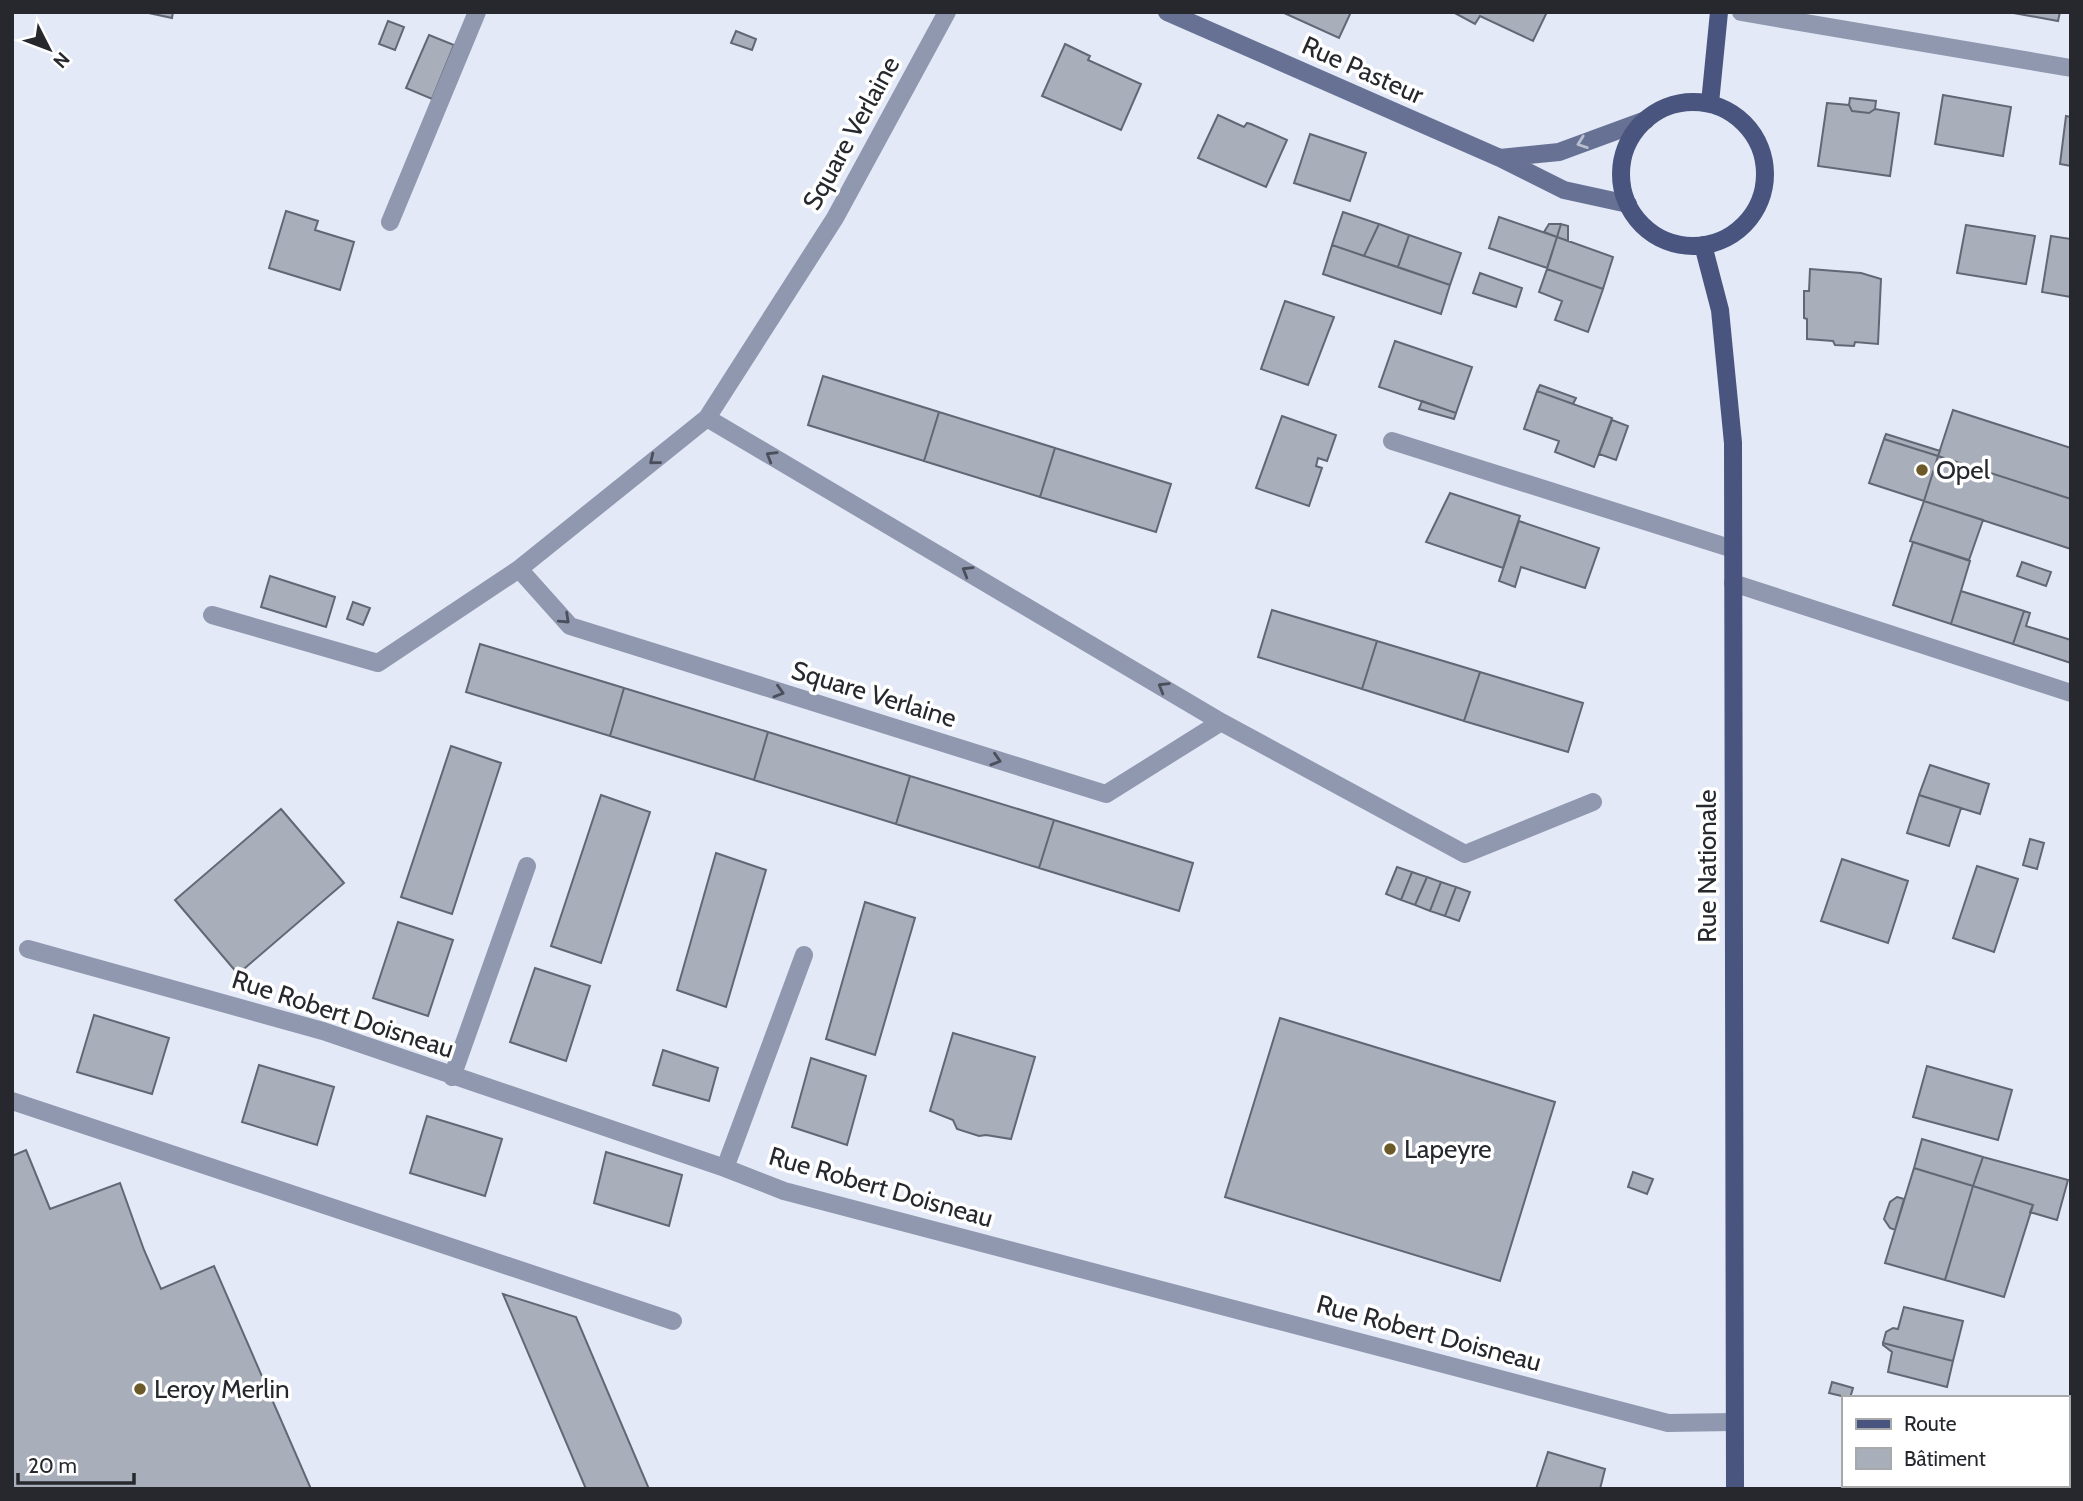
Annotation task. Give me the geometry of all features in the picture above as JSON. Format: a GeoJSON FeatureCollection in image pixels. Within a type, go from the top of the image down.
{"type":"FeatureCollection","features":[{"type":"Feature","properties":{"kind":"main road","name":"Rue Pasteur"},"geometry":{"type":"LineString","coordinates":[[1167,12],[1500,158],[1564,190],[1628,204]]}},
{"type":"Feature","properties":{"kind":"main road"},"geometry":{"type":"LineString","coordinates":[[1710,103],[1719,12]]}},
{"type":"Feature","properties":{"kind":"main road"},"geometry":{"type":"LineString","coordinates":[[1687,102],[1710,103],[1733,113],[1751,130],[1762,152],[1766,177],[1760,201],[1747,222],[1728,238],[1703,246],[1680,245],[1659,237],[1640,223],[1628,204],[1622,182],[1623,159],[1631,137],[1646,120],[1665,107],[1687,102]]}},
{"type":"Feature","properties":{"kind":"main road","name":"Rue Pasteur"},"geometry":{"type":"LineString","coordinates":[[1500,158],[1559,152],[1646,120]]}},
{"type":"Feature","properties":{"kind":"main road","name":"Rue Nationale"},"geometry":{"type":"LineString","coordinates":[[1703,246],[1721,323],[1733,443],[1735,1489]]}},
{"type":"Feature","properties":{"kind":"street"},"geometry":{"type":"LineString","coordinates":[[390,222],[477,12]]}},
{"type":"Feature","properties":{"kind":"street","name":"Square Verlaine"},"geometry":{"type":"LineString","coordinates":[[212,615],[378,663],[519,569],[707,418],[835,218],[947,12]]}},
{"type":"Feature","properties":{"kind":"street"},"geometry":{"type":"LineString","coordinates":[[1741,12],[2071,68]]}},
{"type":"Feature","properties":{"kind":"street"},"geometry":{"type":"LineString","coordinates":[[707,418],[1221,722],[1465,854],[1593,802]]}},
{"type":"Feature","properties":{"kind":"street"},"geometry":{"type":"LineString","coordinates":[[1392,441],[1733,549]]}},
{"type":"Feature","properties":{"kind":"street","name":"Square Verlaine"},"geometry":{"type":"LineString","coordinates":[[519,569],[570,626],[1106,794],[1221,722]]}},
{"type":"Feature","properties":{"kind":"street"},"geometry":{"type":"LineString","coordinates":[[1733,583],[2071,694]]}},
{"type":"Feature","properties":{"kind":"street"},"geometry":{"type":"LineString","coordinates":[[452,1077],[527,866]]}},
{"type":"Feature","properties":{"kind":"street","name":"Rue Robert Doisneau"},"geometry":{"type":"LineString","coordinates":[[28,950],[323,1031],[725,1168],[784,1191],[1668,1423],[1733,1422]]}},
{"type":"Feature","properties":{"kind":"street"},"geometry":{"type":"LineString","coordinates":[[725,1168],[804,956]]}},
{"type":"Feature","properties":{"kind":"street"},"geometry":{"type":"LineString","coordinates":[[12,1101],[673,1321]]}},
{"type":"Feature","properties":{"kind":"building"},"geometry":{"type":"Polygon","coordinates":[[[144,12],[173,12],[172,18],[144,12]]]}},
{"type":"Feature","properties":{"kind":"building"},"geometry":{"type":"Polygon","coordinates":[[[1282,12],[1351,12],[1339,38],[1282,12]]]}},
{"type":"Feature","properties":{"kind":"building"},"geometry":{"type":"Polygon","coordinates":[[[1453,12],[1547,12],[1533,41],[1480,16],[1475,24],[1453,12]]]}},
{"type":"Feature","properties":{"kind":"building"},"geometry":{"type":"Polygon","coordinates":[[[2008,12],[2060,12],[2058,21],[2008,12]]]}},
{"type":"Feature","properties":{"kind":"building"},"geometry":{"type":"Polygon","coordinates":[[[388,21],[404,27],[395,50],[379,44],[388,21]]]}},
{"type":"Feature","properties":{"kind":"building"},"geometry":{"type":"Polygon","coordinates":[[[736,31],[756,39],[752,50],[731,43],[736,31]]]}},
{"type":"Feature","properties":{"kind":"building"},"geometry":{"type":"Polygon","coordinates":[[[429,35],[454,45],[432,99],[406,88],[429,35]]]}},
{"type":"Feature","properties":{"kind":"building"},"geometry":{"type":"Polygon","coordinates":[[[1065,44],[1090,56],[1088,60],[1141,84],[1121,130],[1042,96],[1065,44]]]}},
{"type":"Feature","properties":{"kind":"building"},"geometry":{"type":"Polygon","coordinates":[[[1943,95],[2011,107],[2003,156],[1935,144],[1943,95]]]}},
{"type":"Feature","properties":{"kind":"building"},"geometry":{"type":"Polygon","coordinates":[[[1850,98],[1876,101],[1875,109],[1869,113],[1852,111],[1850,98]]]}},
{"type":"Feature","properties":{"kind":"building"},"geometry":{"type":"Polygon","coordinates":[[[1827,103],[1849,105],[1852,111],[1869,113],[1875,109],[1899,113],[1890,176],[1818,166],[1827,103]]]}},
{"type":"Feature","properties":{"kind":"building"},"geometry":{"type":"Polygon","coordinates":[[[1218,115],[1244,127],[1247,123],[1251,124],[1287,140],[1266,187],[1198,158],[1218,115]]]}},
{"type":"Feature","properties":{"kind":"building"},"geometry":{"type":"Polygon","coordinates":[[[2066,116],[2071,117],[2071,166],[2060,164],[2066,116]]]}},
{"type":"Feature","properties":{"kind":"building"},"geometry":{"type":"Polygon","coordinates":[[[1310,134],[1366,153],[1350,201],[1294,183],[1310,134]]]}},
{"type":"Feature","properties":{"kind":"building"},"geometry":{"type":"Polygon","coordinates":[[[286,211],[318,221],[315,230],[354,242],[340,290],[269,268],[286,211]]]}},
{"type":"Feature","properties":{"kind":"building"},"geometry":{"type":"Polygon","coordinates":[[[1343,212],[1379,224],[1364,256],[1332,245],[1343,212]]]}},
{"type":"Feature","properties":{"kind":"building"},"geometry":{"type":"Polygon","coordinates":[[[1499,217],[1557,237],[1547,268],[1489,248],[1499,217]]]}},
{"type":"Feature","properties":{"kind":"building"},"geometry":{"type":"Polygon","coordinates":[[[1379,224],[1409,235],[1398,267],[1364,256],[1379,224]]]}},
{"type":"Feature","properties":{"kind":"building"},"geometry":{"type":"Polygon","coordinates":[[[1549,224],[1561,224],[1557,237],[1544,232],[1549,224]]]}},
{"type":"Feature","properties":{"kind":"building"},"geometry":{"type":"Polygon","coordinates":[[[1561,224],[1568,226],[1568,241],[1557,237],[1561,224]]]}},
{"type":"Feature","properties":{"kind":"building"},"geometry":{"type":"Polygon","coordinates":[[[1966,225],[2035,236],[2026,284],[1957,273],[1966,225]]]}},
{"type":"Feature","properties":{"kind":"building"},"geometry":{"type":"Polygon","coordinates":[[[1409,235],[1461,253],[1450,285],[1398,267],[1409,235]]]}},
{"type":"Feature","properties":{"kind":"building"},"geometry":{"type":"Polygon","coordinates":[[[2051,236],[2071,239],[2071,297],[2042,292],[2051,236]]]}},
{"type":"Feature","properties":{"kind":"building"},"geometry":{"type":"Polygon","coordinates":[[[1557,237],[1613,257],[1603,289],[1547,269],[1557,237]]]}},
{"type":"Feature","properties":{"kind":"building"},"geometry":{"type":"Polygon","coordinates":[[[1332,245],[1450,285],[1441,314],[1323,274],[1332,245]]]}},
{"type":"Feature","properties":{"kind":"building"},"geometry":{"type":"Polygon","coordinates":[[[1547,269],[1603,289],[1588,332],[1555,320],[1562,301],[1539,292],[1547,269]]]}},
{"type":"Feature","properties":{"kind":"building"},"geometry":{"type":"Polygon","coordinates":[[[1810,269],[1861,273],[1881,279],[1878,344],[1855,342],[1854,346],[1835,345],[1833,341],[1807,339],[1804,291],[1809,291],[1810,269]]]}},
{"type":"Feature","properties":{"kind":"building"},"geometry":{"type":"Polygon","coordinates":[[[1480,273],[1522,288],[1516,307],[1473,293],[1480,273]]]}},
{"type":"Feature","properties":{"kind":"building"},"geometry":{"type":"Polygon","coordinates":[[[1285,301],[1334,317],[1308,385],[1261,369],[1285,301]]]}},
{"type":"Feature","properties":{"kind":"building"},"geometry":{"type":"Polygon","coordinates":[[[1395,341],[1472,367],[1456,413],[1379,387],[1395,341]]]}},
{"type":"Feature","properties":{"kind":"building"},"geometry":{"type":"Polygon","coordinates":[[[823,376],[939,412],[924,461],[808,425],[823,376]]]}},
{"type":"Feature","properties":{"kind":"building"},"geometry":{"type":"Polygon","coordinates":[[[1540,385],[1576,398],[1573,404],[1537,391],[1540,385]]]}},
{"type":"Feature","properties":{"kind":"building"},"geometry":{"type":"Polygon","coordinates":[[[1537,391],[1612,418],[1594,467],[1555,452],[1559,441],[1524,429],[1537,391]]]}},
{"type":"Feature","properties":{"kind":"building"},"geometry":{"type":"Polygon","coordinates":[[[1422,401],[1456,413],[1454,419],[1419,409],[1422,401]]]}},
{"type":"Feature","properties":{"kind":"building"},"geometry":{"type":"Polygon","coordinates":[[[1953,410],[2071,448],[2071,499],[1938,456],[1953,410]]]}},
{"type":"Feature","properties":{"kind":"building"},"geometry":{"type":"Polygon","coordinates":[[[939,412],[1055,448],[1040,497],[924,461],[939,412]]]}},
{"type":"Feature","properties":{"kind":"building"},"geometry":{"type":"Polygon","coordinates":[[[1282,416],[1336,435],[1327,461],[1318,458],[1316,466],[1322,468],[1309,506],[1256,488],[1282,416]]]}},
{"type":"Feature","properties":{"kind":"building"},"geometry":{"type":"Polygon","coordinates":[[[1612,420],[1628,426],[1616,460],[1599,454],[1612,420]]]}},
{"type":"Feature","properties":{"kind":"building"},"geometry":{"type":"Polygon","coordinates":[[[1886,434],[1940,451],[1938,456],[1884,439],[1886,434]]]}},
{"type":"Feature","properties":{"kind":"building"},"geometry":{"type":"Polygon","coordinates":[[[1884,439],[1938,456],[1924,501],[1869,483],[1884,439]]]}},
{"type":"Feature","properties":{"kind":"building"},"geometry":{"type":"Polygon","coordinates":[[[1055,448],[1171,484],[1156,532],[1040,497],[1055,448]]]}},
{"type":"Feature","properties":{"kind":"building"},"geometry":{"type":"Polygon","coordinates":[[[1938,456],[2071,499],[2071,549],[1924,501],[1938,456]]]}},
{"type":"Feature","properties":{"kind":"building"},"geometry":{"type":"Polygon","coordinates":[[[1450,493],[1520,516],[1503,568],[1426,542],[1450,493]]]}},
{"type":"Feature","properties":{"kind":"building"},"geometry":{"type":"Polygon","coordinates":[[[1924,501],[1983,520],[1969,560],[1910,541],[1924,501]]]}},
{"type":"Feature","properties":{"kind":"building"},"geometry":{"type":"Polygon","coordinates":[[[1519,521],[1599,548],[1585,588],[1521,567],[1515,587],[1499,581],[1519,521]]]}},
{"type":"Feature","properties":{"kind":"building"},"geometry":{"type":"Polygon","coordinates":[[[1913,542],[1970,561],[1951,624],[1893,605],[1913,542]]]}},
{"type":"Feature","properties":{"kind":"building"},"geometry":{"type":"Polygon","coordinates":[[[2022,562],[2051,572],[2046,586],[2017,576],[2022,562]]]}},
{"type":"Feature","properties":{"kind":"building"},"geometry":{"type":"Polygon","coordinates":[[[270,576],[335,597],[326,627],[261,607],[270,576]]]}},
{"type":"Feature","properties":{"kind":"building"},"geometry":{"type":"Polygon","coordinates":[[[1961,591],[2024,611],[2013,644],[1951,624],[1961,591]]]}},
{"type":"Feature","properties":{"kind":"building"},"geometry":{"type":"Polygon","coordinates":[[[353,602],[370,608],[363,625],[347,619],[353,602]]]}},
{"type":"Feature","properties":{"kind":"building"},"geometry":{"type":"Polygon","coordinates":[[[1272,610],[1377,641],[1362,689],[1258,657],[1272,610]]]}},
{"type":"Feature","properties":{"kind":"building"},"geometry":{"type":"Polygon","coordinates":[[[2024,611],[2030,613],[2026,626],[2071,640],[2071,663],[2013,644],[2024,611]]]}},
{"type":"Feature","properties":{"kind":"building"},"geometry":{"type":"Polygon","coordinates":[[[1377,641],[1480,672],[1464,721],[1362,689],[1377,641]]]}},
{"type":"Feature","properties":{"kind":"building"},"geometry":{"type":"Polygon","coordinates":[[[480,644],[624,688],[610,736],[466,692],[480,644]]]}},
{"type":"Feature","properties":{"kind":"building"},"geometry":{"type":"Polygon","coordinates":[[[1480,672],[1583,703],[1568,752],[1464,721],[1480,672]]]}},
{"type":"Feature","properties":{"kind":"building"},"geometry":{"type":"Polygon","coordinates":[[[624,688],[768,732],[754,780],[610,736],[624,688]]]}},
{"type":"Feature","properties":{"kind":"building"},"geometry":{"type":"Polygon","coordinates":[[[768,732],[910,776],[896,824],[754,780],[768,732]]]}},
{"type":"Feature","properties":{"kind":"building"},"geometry":{"type":"Polygon","coordinates":[[[451,746],[501,763],[452,914],[401,897],[451,746]]]}},
{"type":"Feature","properties":{"kind":"building"},"geometry":{"type":"Polygon","coordinates":[[[1930,765],[1989,784],[1980,814],[1919,795],[1930,765]]]}},
{"type":"Feature","properties":{"kind":"building"},"geometry":{"type":"Polygon","coordinates":[[[910,776],[1054,820],[1039,868],[896,824],[910,776]]]}},
{"type":"Feature","properties":{"kind":"building"},"geometry":{"type":"Polygon","coordinates":[[[601,795],[650,812],[601,963],[551,946],[601,795]]]}},
{"type":"Feature","properties":{"kind":"building"},"geometry":{"type":"Polygon","coordinates":[[[1919,795],[1961,808],[1949,846],[1907,833],[1919,795]]]}},
{"type":"Feature","properties":{"kind":"building"},"geometry":{"type":"Polygon","coordinates":[[[281,809],[344,883],[238,974],[175,900],[281,809]]]}},
{"type":"Feature","properties":{"kind":"building"},"geometry":{"type":"Polygon","coordinates":[[[1054,820],[1193,863],[1179,911],[1039,868],[1054,820]]]}},
{"type":"Feature","properties":{"kind":"building"},"geometry":{"type":"Polygon","coordinates":[[[2030,839],[2044,843],[2037,869],[2023,865],[2030,839]]]}},
{"type":"Feature","properties":{"kind":"building"},"geometry":{"type":"Polygon","coordinates":[[[716,853],[766,870],[726,1007],[677,990],[716,853]]]}},
{"type":"Feature","properties":{"kind":"building"},"geometry":{"type":"Polygon","coordinates":[[[1842,859],[1908,881],[1888,943],[1821,921],[1842,859]]]}},
{"type":"Feature","properties":{"kind":"building"},"geometry":{"type":"Polygon","coordinates":[[[1977,866],[2018,879],[1994,952],[1953,938],[1977,866]]]}},
{"type":"Feature","properties":{"kind":"building"},"geometry":{"type":"Polygon","coordinates":[[[1397,867],[1412,872],[1401,900],[1386,894],[1397,867]]]}},
{"type":"Feature","properties":{"kind":"building"},"geometry":{"type":"Polygon","coordinates":[[[1412,872],[1427,877],[1415,905],[1401,900],[1412,872]]]}},
{"type":"Feature","properties":{"kind":"building"},"geometry":{"type":"Polygon","coordinates":[[[1427,877],[1441,882],[1430,911],[1415,905],[1427,877]]]}},
{"type":"Feature","properties":{"kind":"building"},"geometry":{"type":"Polygon","coordinates":[[[1441,882],[1456,887],[1445,916],[1430,911],[1441,882]]]}},
{"type":"Feature","properties":{"kind":"building"},"geometry":{"type":"Polygon","coordinates":[[[1456,887],[1470,892],[1459,921],[1445,916],[1456,887]]]}},
{"type":"Feature","properties":{"kind":"building"},"geometry":{"type":"Polygon","coordinates":[[[865,902],[915,918],[875,1055],[826,1039],[865,902]]]}},
{"type":"Feature","properties":{"kind":"building"},"geometry":{"type":"Polygon","coordinates":[[[398,922],[453,940],[428,1016],[373,998],[398,922]]]}},
{"type":"Feature","properties":{"kind":"building"},"geometry":{"type":"Polygon","coordinates":[[[535,968],[590,986],[566,1061],[510,1042],[535,968]]]}},
{"type":"Feature","properties":{"kind":"building"},"geometry":{"type":"Polygon","coordinates":[[[94,1015],[169,1038],[152,1094],[77,1072],[94,1015]]]}},
{"type":"Feature","properties":{"kind":"building","name":"Lapeyre"},"geometry":{"type":"Polygon","coordinates":[[[1280,1018],[1555,1102],[1500,1281],[1225,1197],[1280,1018]]]}},
{"type":"Feature","properties":{"kind":"building"},"geometry":{"type":"Polygon","coordinates":[[[953,1033],[1035,1057],[1011,1139],[979,1136],[957,1129],[953,1120],[930,1111],[953,1033]]]}},
{"type":"Feature","properties":{"kind":"building"},"geometry":{"type":"Polygon","coordinates":[[[663,1050],[718,1068],[709,1101],[653,1085],[663,1050]]]}},
{"type":"Feature","properties":{"kind":"building"},"geometry":{"type":"Polygon","coordinates":[[[811,1058],[866,1076],[847,1145],[792,1127],[811,1058]]]}},
{"type":"Feature","properties":{"kind":"building"},"geometry":{"type":"Polygon","coordinates":[[[259,1065],[334,1087],[317,1145],[242,1122],[259,1065]]]}},
{"type":"Feature","properties":{"kind":"building"},"geometry":{"type":"Polygon","coordinates":[[[1927,1066],[2012,1090],[1998,1140],[1913,1117],[1927,1066]]]}},
{"type":"Feature","properties":{"kind":"building"},"geometry":{"type":"Polygon","coordinates":[[[427,1116],[502,1139],[485,1196],[410,1173],[427,1116]]]}},
{"type":"Feature","properties":{"kind":"building"},"geometry":{"type":"Polygon","coordinates":[[[1922,1139],[1983,1157],[1973,1186],[1914,1168],[1922,1139]]]}},
{"type":"Feature","properties":{"kind":"building","name":"Leroy Merlin"},"geometry":{"type":"Polygon","coordinates":[[[26,1150],[50,1209],[120,1183],[161,1289],[214,1266],[311,1489],[12,1489],[12,1156],[26,1150]]]}},
{"type":"Feature","properties":{"kind":"building"},"geometry":{"type":"Polygon","coordinates":[[[606,1152],[682,1175],[669,1226],[594,1203],[606,1152]]]}},
{"type":"Feature","properties":{"kind":"building"},"geometry":{"type":"Polygon","coordinates":[[[1983,1157],[2068,1180],[2057,1220],[2030,1212],[2033,1205],[1973,1186],[1983,1157]]]}},
{"type":"Feature","properties":{"kind":"building"},"geometry":{"type":"Polygon","coordinates":[[[1914,1168],[1973,1186],[1945,1280],[1885,1263],[1914,1168]]]}},
{"type":"Feature","properties":{"kind":"building"},"geometry":{"type":"Polygon","coordinates":[[[1633,1172],[1653,1179],[1647,1194],[1628,1187],[1633,1172]]]}},
{"type":"Feature","properties":{"kind":"building"},"geometry":{"type":"Polygon","coordinates":[[[1973,1186],[2033,1205],[2004,1297],[1945,1280],[1973,1186]]]}},
{"type":"Feature","properties":{"kind":"building"},"geometry":{"type":"Polygon","coordinates":[[[1897,1197],[1904,1199],[1895,1230],[1890,1228],[1884,1219],[1890,1202],[1897,1197]]]}},
{"type":"Feature","properties":{"kind":"building"},"geometry":{"type":"Polygon","coordinates":[[[503,1294],[576,1317],[649,1489],[586,1489],[503,1294]]]}},
{"type":"Feature","properties":{"kind":"building"},"geometry":{"type":"Polygon","coordinates":[[[1904,1307],[1963,1321],[1953,1361],[1883,1343],[1886,1332],[1893,1328],[1898,1329],[1904,1307]]]}},
{"type":"Feature","properties":{"kind":"building"},"geometry":{"type":"Polygon","coordinates":[[[1883,1343],[1953,1361],[1947,1387],[1888,1372],[1892,1352],[1883,1343]]]}},
{"type":"Feature","properties":{"kind":"building"},"geometry":{"type":"Polygon","coordinates":[[[1832,1382],[1853,1388],[1851,1396],[1829,1393],[1832,1382]]]}},
{"type":"Feature","properties":{"kind":"building"},"geometry":{"type":"Polygon","coordinates":[[[1548,1452],[1605,1469],[1600,1489],[1536,1489],[1548,1452]]]}},
{"type":"Feature","properties":{"kind":"place","name":"Opel"},"geometry":{"type":"Point","coordinates":[1922,470]}},
{"type":"Feature","properties":{"kind":"place","name":"Lapeyre"},"geometry":{"type":"Point","coordinates":[1390,1149]}},
{"type":"Feature","properties":{"kind":"place","name":"Leroy Merlin"},"geometry":{"type":"Point","coordinates":[140,1389]}}]}
